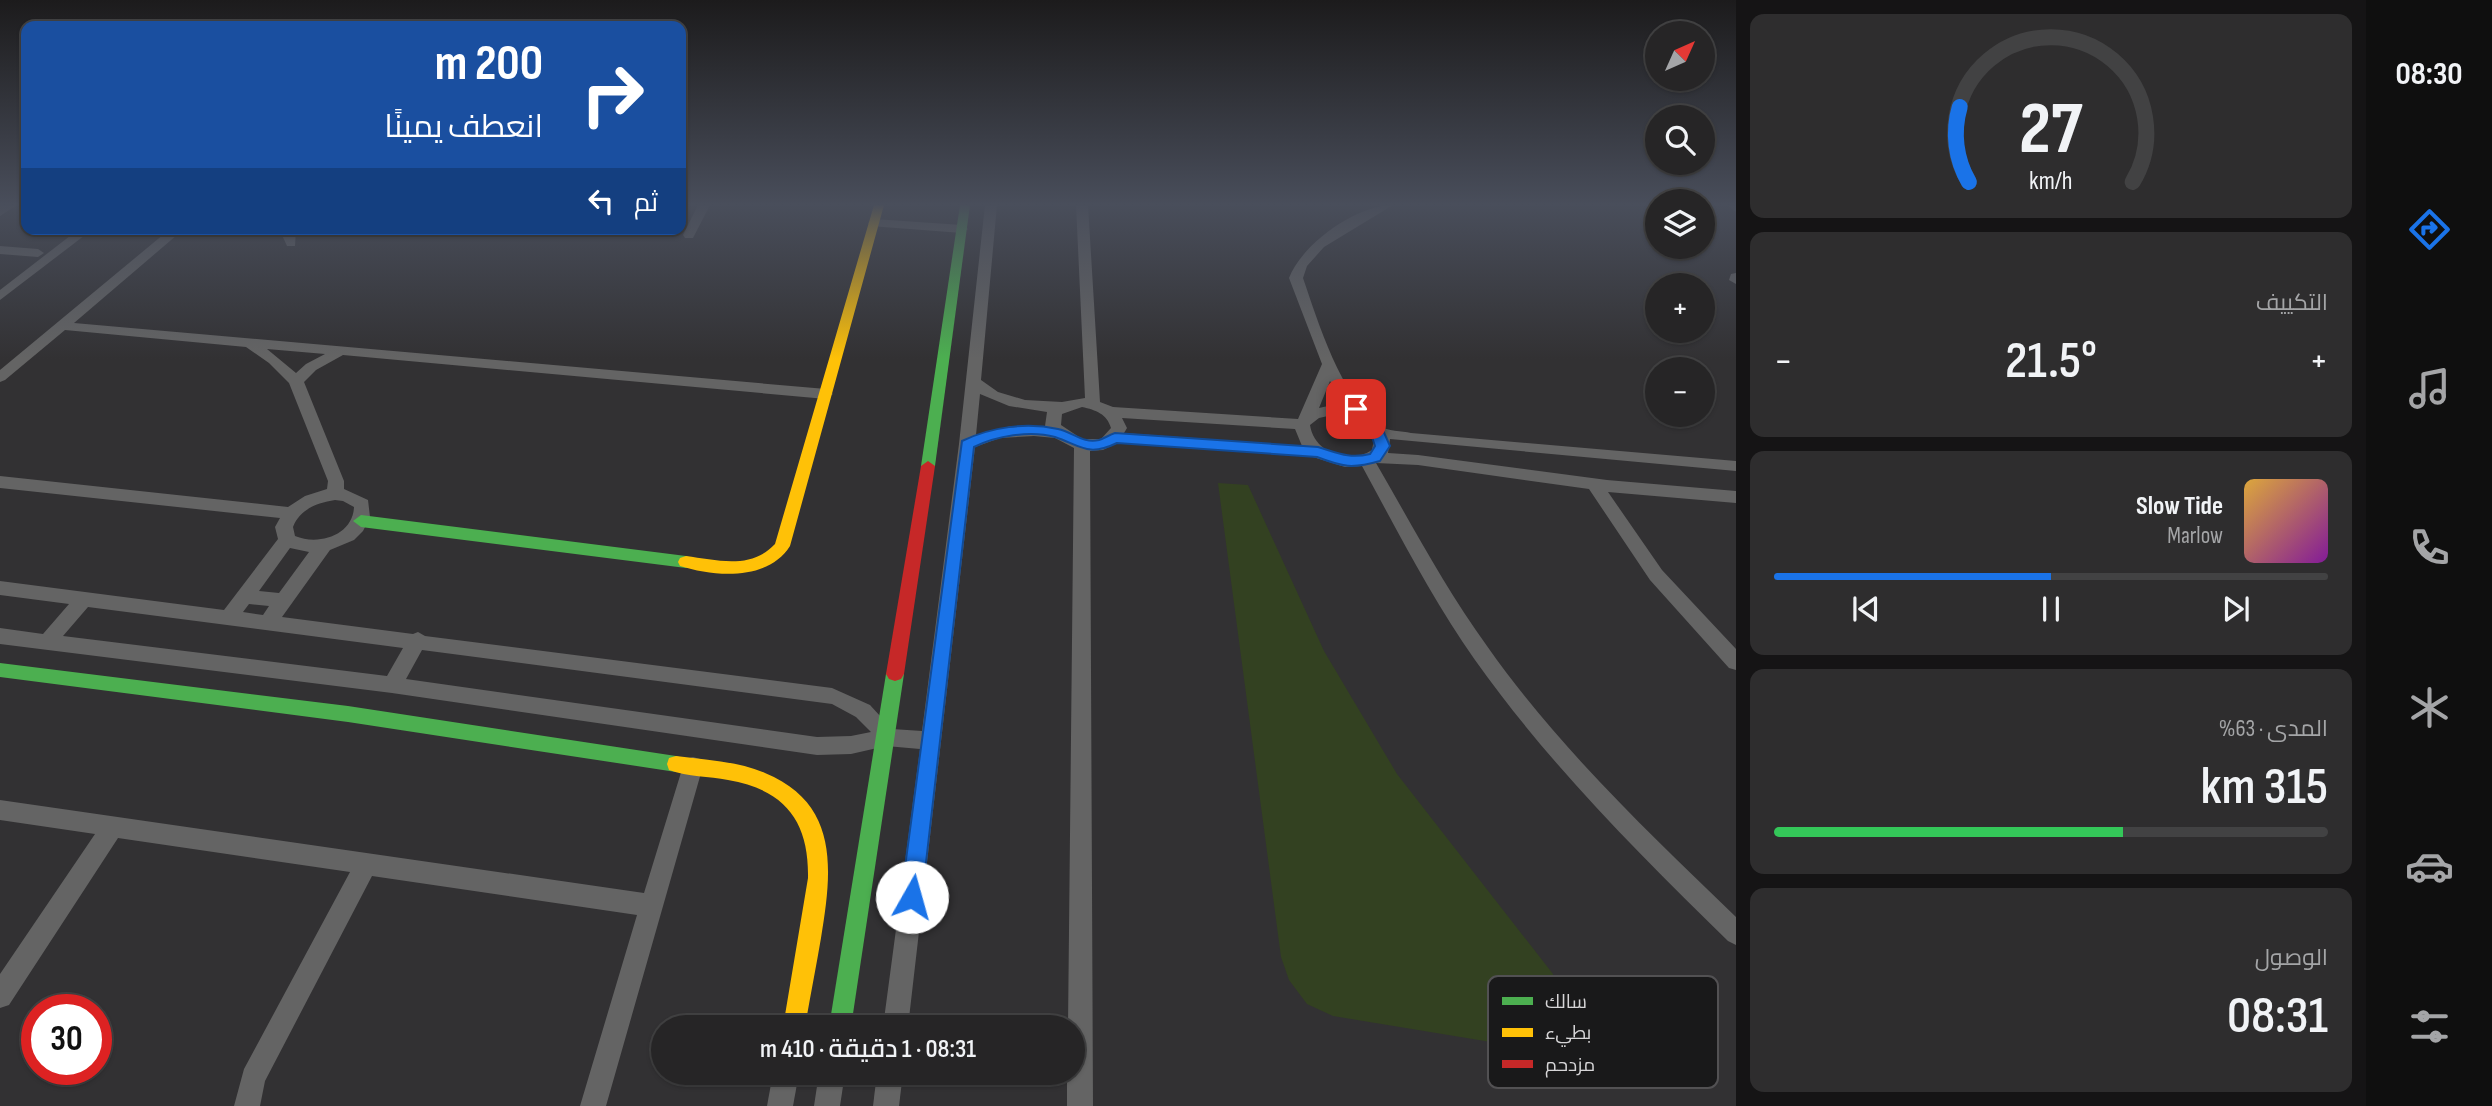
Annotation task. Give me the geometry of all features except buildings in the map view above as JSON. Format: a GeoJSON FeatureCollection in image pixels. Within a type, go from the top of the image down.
{"type":"FeatureCollection","features":[{"type":"Feature","properties":{"kind":"street"},"geometry":{"type":"LineString","coordinates":[[1,291],[33,257]]}},
{"type":"Feature","properties":{"kind":"street"},"geometry":{"type":"LineString","coordinates":[[1,291],[49,257]]}},
{"type":"Feature","properties":{"kind":"street"},"geometry":{"type":"LineString","coordinates":[[0,377],[145,257]]}},
{"type":"Feature","properties":{"kind":"street"},"geometry":{"type":"LineString","coordinates":[[361,521],[736,568],[756,566],[772,558],[783,545],[865,257]]}},
{"type":"Feature","properties":{"kind":"street"},"geometry":{"type":"LineString","coordinates":[[842,1015],[957,257]]}},
{"type":"Feature","properties":{"kind":"street"},"geometry":{"type":"LineString","coordinates":[[897,1015],[967,444],[985,257]]}},
{"type":"Feature","properties":{"kind":"street"},"geometry":{"type":"LineString","coordinates":[[1085,257],[1093,404]]}},
{"type":"Feature","properties":{"kind":"street"},"geometry":{"type":"LineString","coordinates":[[1306,257],[1298,268],[1296,278],[1327,367],[1345,395],[1373,428],[1383,446],[1371,459]]}},
{"type":"Feature","properties":{"kind":"street"},"geometry":{"type":"LineString","coordinates":[[0,261],[25,263]]}},
{"type":"Feature","properties":{"kind":"street"},"geometry":{"type":"LineString","coordinates":[[62,326],[826,394]]}},
{"type":"Feature","properties":{"kind":"street"},"geometry":{"type":"LineString","coordinates":[[248,342],[274,360],[296,381],[335,481],[335,494]]}},
{"type":"Feature","properties":{"kind":"street"},"geometry":{"type":"LineString","coordinates":[[296,381],[320,360],[341,351]]}},
{"type":"Feature","properties":{"kind":"street"},"geometry":{"type":"LineString","coordinates":[[1318,452],[1304,438],[1304,421],[1320,392],[1327,367]]}},
{"type":"Feature","properties":{"kind":"street"},"geometry":{"type":"LineString","coordinates":[[972,382],[987,395],[1036,408],[1062,407],[1071,403],[1093,404],[1110,412],[1304,421],[1315,413],[1342,412],[1373,428],[1411,438],[1736,466]]}},
{"type":"Feature","properties":{"kind":"street"},"geometry":{"type":"LineString","coordinates":[[1058,433],[1052,419],[1062,407]]}},
{"type":"Feature","properties":{"kind":"street"},"geometry":{"type":"LineString","coordinates":[[1110,412],[1119,428],[1115,438]]}},
{"type":"Feature","properties":{"kind":"street"},"geometry":{"type":"LineString","coordinates":[[967,444],[984,436],[1015,430],[1058,433],[1082,445],[1101,445],[1115,438],[1318,452],[1343,461],[1418,460],[1593,484],[1736,497]]}},
{"type":"Feature","properties":{"kind":"street"},"geometry":{"type":"LineString","coordinates":[[1080,1106],[1082,445]]}},
{"type":"Feature","properties":{"kind":"street"},"geometry":{"type":"LineString","coordinates":[[1560,451],[1593,484],[1656,575],[1736,662]]}},
{"type":"Feature","properties":{"kind":"street"},"geometry":{"type":"LineString","coordinates":[[1587,453],[1593,484]]}},
{"type":"Feature","properties":{"kind":"street"},"geometry":{"type":"LineString","coordinates":[[1371,459],[1453,611],[1499,678],[1558,751],[1632,831],[1736,933]]}},
{"type":"Feature","properties":{"kind":"street"},"geometry":{"type":"LineString","coordinates":[[0,482],[292,513]]}},
{"type":"Feature","properties":{"kind":"street"},"geometry":{"type":"LineString","coordinates":[[335,494],[347,495],[362,504],[361,521],[353,531],[340,540],[323,546],[296,546],[287,540],[284,527],[292,513],[316,498],[335,494]]}},
{"type":"Feature","properties":{"kind":"street"},"geometry":{"type":"LineString","coordinates":[[229,617],[287,540]]}},
{"type":"Feature","properties":{"kind":"street"},"geometry":{"type":"LineString","coordinates":[[268,622],[323,546]]}},
{"type":"Feature","properties":{"kind":"street"},"geometry":{"type":"LineString","coordinates":[[0,588],[418,640],[832,696],[865,710],[877,722],[886,737]]}},
{"type":"Feature","properties":{"kind":"street"},"geometry":{"type":"LineString","coordinates":[[245,596],[283,601]]}},
{"type":"Feature","properties":{"kind":"street"},"geometry":{"type":"LineString","coordinates":[[47,642],[84,599]]}},
{"type":"Feature","properties":{"kind":"street"},"geometry":{"type":"LineString","coordinates":[[0,636],[392,685],[817,746],[851,746],[886,737],[931,741]]}},
{"type":"Feature","properties":{"kind":"street"},"geometry":{"type":"LineString","coordinates":[[392,685],[418,640]]}},
{"type":"Feature","properties":{"kind":"street"},"geometry":{"type":"LineString","coordinates":[[0,670],[348,714],[747,775],[776,786],[799,806],[815,832],[822,864],[796,1015]]}},
{"type":"Feature","properties":{"kind":"street"},"geometry":{"type":"LineString","coordinates":[[593,1106],[693,766]]}},
{"type":"Feature","properties":{"kind":"street"},"geometry":{"type":"LineString","coordinates":[[0,810],[652,906]]}},
{"type":"Feature","properties":{"kind":"street"},"geometry":{"type":"LineString","coordinates":[[0,996],[113,826]]}},
{"type":"Feature","properties":{"kind":"street"},"geometry":{"type":"LineString","coordinates":[[247,1106],[253,1078],[366,864]]}},
{"type":"Feature","properties":{"kind":"street"},"geometry":{"type":"LineString","coordinates":[[779,1106],[783,1085]]}},
{"type":"Feature","properties":{"kind":"street"},"geometry":{"type":"LineString","coordinates":[[827,1106],[830,1085]]}},
{"type":"Feature","properties":{"kind":"street"},"geometry":{"type":"LineString","coordinates":[[886,1106],[889,1085]]}},
{"type":"Feature","properties":{"kind":"green space"},"geometry":{"type":"Polygon","coordinates":[[[1218,483],[1248,485],[1324,651],[1397,774],[1553,976],[1488,976],[1488,1042],[1333,1016],[1307,1004],[1289,980],[1281,957],[1218,483]]]}},
{"type":"Feature","properties":{"kind":"traffic: fast"},"geometry":{"type":"LineString","coordinates":[[928,466],[958,257]]}},
{"type":"Feature","properties":{"kind":"traffic: fast"},"geometry":{"type":"LineString","coordinates":[[361,521],[686,562]]}},
{"type":"Feature","properties":{"kind":"traffic: fast"},"geometry":{"type":"LineString","coordinates":[[0,670],[348,714],[676,764]]}},
{"type":"Feature","properties":{"kind":"traffic: fast"},"geometry":{"type":"LineString","coordinates":[[842,1015],[895,674]]}},
{"type":"Feature","properties":{"kind":"traffic: slow"},"geometry":{"type":"LineString","coordinates":[[686,562],[738,568],[762,563],[782,546],[864,257]]}},
{"type":"Feature","properties":{"kind":"traffic: slow"},"geometry":{"type":"LineString","coordinates":[[676,764],[728,771],[761,780],[800,808],[810,824],[816,841],[819,878],[796,1015]]}},
{"type":"Feature","properties":{"kind":"traffic: jam"},"geometry":{"type":"LineString","coordinates":[[895,674],[928,466]]}},
{"type":"Feature","properties":{"kind":"route"},"geometry":{"type":"LineString","coordinates":[[912,897],[967,444],[984,436],[1032,429],[1058,433],[1072,443],[1091,446],[1101,445],[1115,438],[1318,452],[1330,458],[1356,463],[1375,458],[1383,446],[1377,432],[1356,409]]}}]}
